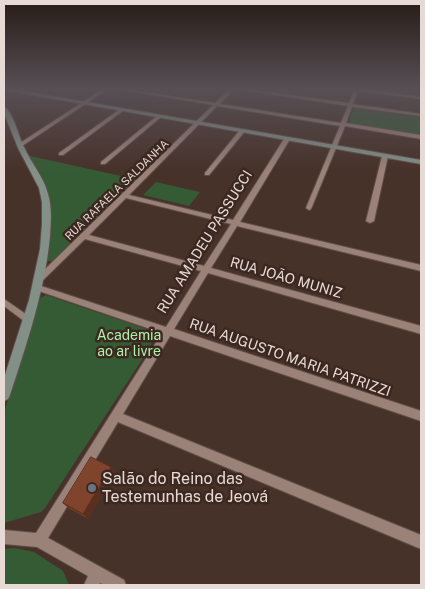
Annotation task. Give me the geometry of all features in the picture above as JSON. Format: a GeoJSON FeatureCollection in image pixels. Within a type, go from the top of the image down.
{"type":"FeatureCollection","features":[{"type":"Feature","properties":{"kind":"street"},"geometry":{"type":"LineString","coordinates":[[4,395],[36,285],[44,247],[46,202],[40,178],[20,145],[7,116]]}},
{"type":"Feature","properties":{"kind":"street"},"geometry":{"type":"LineString","coordinates":[[20,145],[64,116]]}},
{"type":"Feature","properties":{"kind":"street"},"geometry":{"type":"LineString","coordinates":[[61,154],[113,116]]}},
{"type":"Feature","properties":{"kind":"street","name":"RUA RAFAELA SALDANHA"},"geometry":{"type":"LineString","coordinates":[[36,285],[204,116]]}},
{"type":"Feature","properties":{"kind":"street"},"geometry":{"type":"LineString","coordinates":[[295,116],[421,137]]}},
{"type":"Feature","properties":{"kind":"street"},"geometry":{"type":"LineString","coordinates":[[309,208],[333,150],[332,146],[346,116]]}},
{"type":"Feature","properties":{"kind":"street"},"geometry":{"type":"LineString","coordinates":[[103,163],[159,117],[421,162]]}},
{"type":"Feature","properties":{"kind":"street"},"geometry":{"type":"LineString","coordinates":[[207,174],[242,131]]}},
{"type":"Feature","properties":{"kind":"street","name":"RUA AMADEU PASSUCCI"},"geometry":{"type":"LineString","coordinates":[[39,540],[287,139]]}},
{"type":"Feature","properties":{"kind":"street"},"geometry":{"type":"LineString","coordinates":[[370,221],[385,156]]}},
{"type":"Feature","properties":{"kind":"street"},"geometry":{"type":"LineString","coordinates":[[125,196],[421,268]]}},
{"type":"Feature","properties":{"kind":"street","name":"RUA JOÃO MUNIZ"},"geometry":{"type":"LineString","coordinates":[[85,236],[421,330]]}},
{"type":"Feature","properties":{"kind":"street","name":"RUA AUGUSTO MARIA PATRIZZI"},"geometry":{"type":"LineString","coordinates":[[36,285],[421,416]]}},
{"type":"Feature","properties":{"kind":"street"},"geometry":{"type":"LineString","coordinates":[[4,302],[27,320]]}},
{"type":"Feature","properties":{"kind":"street"},"geometry":{"type":"LineString","coordinates":[[116,416],[421,542]]}},
{"type":"Feature","properties":{"kind":"street"},"geometry":{"type":"LineString","coordinates":[[4,536],[39,540],[94,579],[119,585]]}},
{"type":"Feature","properties":{"kind":"green space"},"geometry":{"type":"Polygon","coordinates":[[[351,116],[421,117],[421,135],[354,125],[349,121],[351,116]]]}},
{"type":"Feature","properties":{"kind":"green space"},"geometry":{"type":"Polygon","coordinates":[[[26,155],[139,180],[54,261],[47,261],[47,192],[42,177],[26,155]]]}},
{"type":"Feature","properties":{"kind":"green space"},"geometry":{"type":"Polygon","coordinates":[[[156,182],[200,192],[189,206],[143,195],[156,182]]]}},
{"type":"Feature","properties":{"kind":"green space","name":"Academia ao ar livre"},"geometry":{"type":"Polygon","coordinates":[[[46,295],[149,330],[152,337],[151,346],[45,508],[41,512],[4,523],[4,413],[39,299],[46,295]]]}},
{"type":"Feature","properties":{"kind":"green space"},"geometry":{"type":"Polygon","coordinates":[[[14,548],[34,552],[63,571],[69,585],[4,585],[4,549],[14,548]]]}},
{"type":"Feature","properties":{"kind":"building"},"geometry":{"type":"Polygon","coordinates":[[[91,457],[111,467],[83,514],[63,503],[91,457]]]}},
{"type":"Feature","properties":{"kind":"place","name":"Salão do Reino das Testemunhas de Jeová"},"geometry":{"type":"Point","coordinates":[92,488]}}]}
